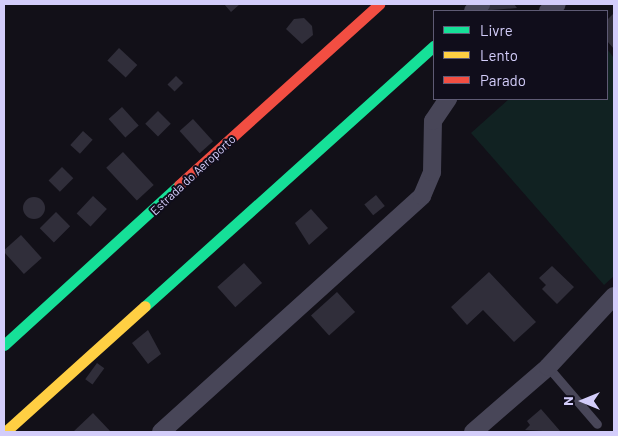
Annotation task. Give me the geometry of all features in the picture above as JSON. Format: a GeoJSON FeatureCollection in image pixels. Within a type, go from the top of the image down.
{"type":"FeatureCollection","features":[{"type":"Feature","properties":{"kind":"street","name":"Estrada do Aeroporto"},"geometry":{"type":"LineString","coordinates":[[4,345],[379,4]]}},
{"type":"Feature","properties":{"kind":"street"},"geometry":{"type":"LineString","coordinates":[[5,432],[433,47]]}},
{"type":"Feature","properties":{"kind":"street"},"geometry":{"type":"LineString","coordinates":[[161,432],[422,196],[432,172],[433,121],[447,100]]}},
{"type":"Feature","properties":{"kind":"street"},"geometry":{"type":"LineString","coordinates":[[473,432],[548,367],[614,296]]}},
{"type":"Feature","properties":{"kind":"lane"},"geometry":{"type":"LineString","coordinates":[[548,367],[597,424]]}},
{"type":"Feature","properties":{"kind":"shaded area"},"geometry":{"type":"Polygon","coordinates":[[[608,50],[614,58],[614,276],[604,285],[471,133],[508,100],[608,100],[608,50]]]}},
{"type":"Feature","properties":{"kind":"building"},"geometry":{"type":"Polygon","coordinates":[[[224,4],[240,4],[231,12],[224,4]]]}},
{"type":"Feature","properties":{"kind":"building"},"geometry":{"type":"Polygon","coordinates":[[[487,4],[514,4],[517,8],[492,10],[481,10],[487,4]]]}},
{"type":"Feature","properties":{"kind":"building"},"geometry":{"type":"Polygon","coordinates":[[[614,13],[614,49],[608,42],[608,19],[614,13]]]}},
{"type":"Feature","properties":{"kind":"building"},"geometry":{"type":"Polygon","coordinates":[[[304,18],[312,26],[313,35],[302,44],[286,29],[294,19],[304,18]]]}},
{"type":"Feature","properties":{"kind":"building"},"geometry":{"type":"Polygon","coordinates":[[[119,48],[137,65],[126,77],[107,60],[119,48]]]}},
{"type":"Feature","properties":{"kind":"building"},"geometry":{"type":"Polygon","coordinates":[[[176,76],[183,83],[175,92],[168,84],[176,76]]]}},
{"type":"Feature","properties":{"kind":"building"},"geometry":{"type":"Polygon","coordinates":[[[122,107],[139,126],[125,138],[109,119],[122,107]]]}},
{"type":"Feature","properties":{"kind":"building"},"geometry":{"type":"Polygon","coordinates":[[[158,111],[171,124],[158,136],[145,124],[158,111]]]}},
{"type":"Feature","properties":{"kind":"building"},"geometry":{"type":"Polygon","coordinates":[[[193,119],[213,141],[200,153],[180,131],[193,119]]]}},
{"type":"Feature","properties":{"kind":"building"},"geometry":{"type":"Polygon","coordinates":[[[83,131],[93,140],[80,154],[70,145],[83,131]]]}},
{"type":"Feature","properties":{"kind":"building"},"geometry":{"type":"Polygon","coordinates":[[[123,152],[154,185],[137,201],[106,168],[123,152]]]}},
{"type":"Feature","properties":{"kind":"building"},"geometry":{"type":"Polygon","coordinates":[[[62,167],[73,178],[60,192],[49,180],[62,167]]]}},
{"type":"Feature","properties":{"kind":"building"},"geometry":{"type":"Polygon","coordinates":[[[376,195],[385,206],[373,215],[364,204],[376,195]]]}},
{"type":"Feature","properties":{"kind":"building"},"geometry":{"type":"Polygon","coordinates":[[[93,196],[107,209],[91,227],[77,214],[93,196]]]}},
{"type":"Feature","properties":{"kind":"building"},"geometry":{"type":"Polygon","coordinates":[[[34,197],[42,200],[45,208],[42,216],[34,219],[26,216],[23,208],[26,200],[34,197]]]}},
{"type":"Feature","properties":{"kind":"building"},"geometry":{"type":"Polygon","coordinates":[[[311,209],[328,228],[309,245],[295,223],[311,209]]]}},
{"type":"Feature","properties":{"kind":"building"},"geometry":{"type":"Polygon","coordinates":[[[56,212],[70,226],[54,242],[40,228],[56,212]]]}},
{"type":"Feature","properties":{"kind":"building"},"geometry":{"type":"Polygon","coordinates":[[[21,235],[42,258],[24,274],[4,252],[21,235]]]}},
{"type":"Feature","properties":{"kind":"building"},"geometry":{"type":"Polygon","coordinates":[[[244,263],[262,283],[235,307],[217,287],[244,263]]]}},
{"type":"Feature","properties":{"kind":"building"},"geometry":{"type":"Polygon","coordinates":[[[552,266],[574,287],[557,304],[542,289],[546,285],[539,278],[552,266]]]}},
{"type":"Feature","properties":{"kind":"building"},"geometry":{"type":"Polygon","coordinates":[[[489,272],[536,322],[514,342],[483,310],[467,325],[451,307],[489,272]]]}},
{"type":"Feature","properties":{"kind":"building"},"geometry":{"type":"Polygon","coordinates":[[[337,292],[355,312],[329,335],[311,315],[337,292]]]}},
{"type":"Feature","properties":{"kind":"building"},"geometry":{"type":"Polygon","coordinates":[[[148,330],[161,354],[148,364],[132,343],[148,330]]]}},
{"type":"Feature","properties":{"kind":"building"},"geometry":{"type":"Polygon","coordinates":[[[97,363],[104,368],[93,384],[85,379],[97,363]]]}},
{"type":"Feature","properties":{"kind":"building"},"geometry":{"type":"Polygon","coordinates":[[[541,409],[561,432],[525,430],[530,425],[527,421],[541,409]]]}},
{"type":"Feature","properties":{"kind":"building"},"geometry":{"type":"Polygon","coordinates":[[[93,413],[111,432],[73,432],[93,413]]]}},
{"type":"Feature","properties":{"kind":"traffic: fast"},"geometry":{"type":"LineString","coordinates":[[145,306],[433,47]]}},
{"type":"Feature","properties":{"kind":"traffic: fast"},"geometry":{"type":"LineString","coordinates":[[4,345],[179,185]]}},
{"type":"Feature","properties":{"kind":"traffic: slow"},"geometry":{"type":"LineString","coordinates":[[5,432],[145,306]]}},
{"type":"Feature","properties":{"kind":"traffic: jam"},"geometry":{"type":"LineString","coordinates":[[179,185],[379,4]]}}]}
